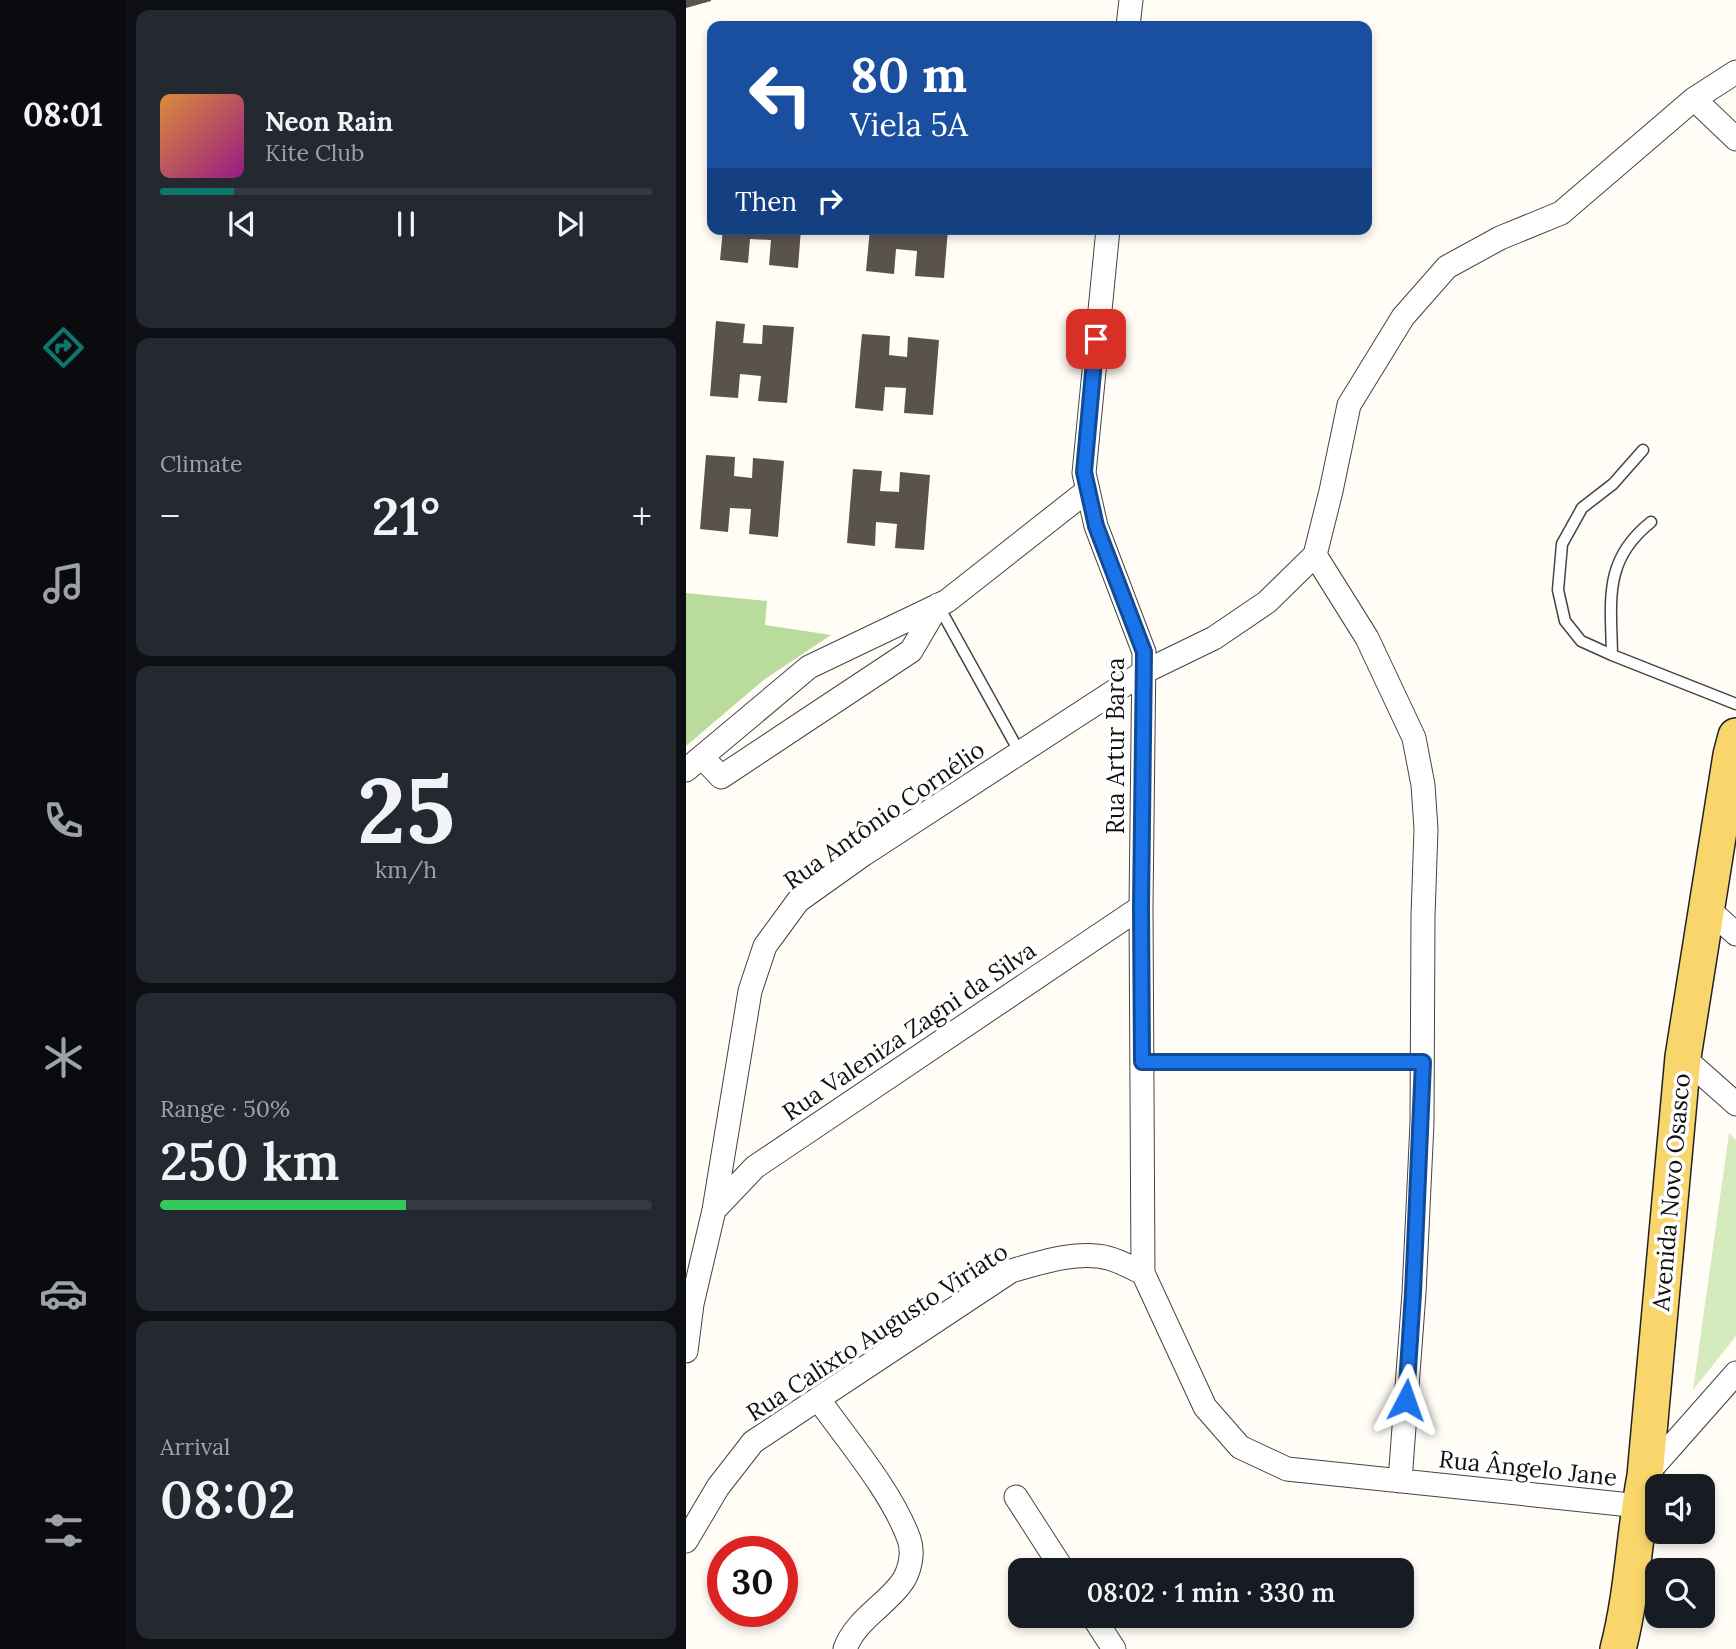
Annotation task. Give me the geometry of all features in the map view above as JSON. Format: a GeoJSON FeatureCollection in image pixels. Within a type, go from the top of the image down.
{"type":"FeatureCollection","features":[{"type":"Feature","properties":{"kind":"main road","name":"Avenida Novo Osasco"},"geometry":{"type":"LineString","coordinates":[[1618,1649],[1629,1594],[1642,1491],[1683,1057],[1736,736]]}},
{"type":"Feature","properties":{"kind":"street"},"geometry":{"type":"LineString","coordinates":[[1129,21],[1131,0]]}},
{"type":"Feature","properties":{"kind":"street"},"geometry":{"type":"LineString","coordinates":[[1400,1481],[1413,1293],[1423,1062],[1426,829],[1423,785],[1414,738],[1367,638],[1315,555],[1349,405],[1403,317],[1447,267],[1500,238],[1561,213],[1694,100],[1736,72]]}},
{"type":"Feature","properties":{"kind":"street"},"geometry":{"type":"LineString","coordinates":[[1694,100],[1736,139]]}},
{"type":"Feature","properties":{"kind":"street","name":"Rua Artur Barca"},"geometry":{"type":"LineString","coordinates":[[1107,235],[1084,472],[1096,526],[1144,652],[1141,906],[1143,1273]]}},
{"type":"Feature","properties":{"kind":"street"},"geometry":{"type":"LineString","coordinates":[[938,605],[911,652],[721,777],[694,763],[809,667],[938,605],[947,601],[1088,490]]}},
{"type":"Feature","properties":{"kind":"street","name":"Rua Antônio Cornélio"},"geometry":{"type":"LineString","coordinates":[[686,1351],[692,1304],[714,1210],[750,991],[765,946],[798,901],[864,854],[1144,672],[1214,638],[1267,602],[1315,555]]}},
{"type":"Feature","properties":{"kind":"street","name":"Rua Valeniza Zagni da Silva"},"geometry":{"type":"LineString","coordinates":[[714,1210],[755,1167],[1141,906]]}},
{"type":"Feature","properties":{"kind":"street"},"geometry":{"type":"LineString","coordinates":[[1706,907],[1736,934]]}},
{"type":"Feature","properties":{"kind":"street"},"geometry":{"type":"LineString","coordinates":[[1683,1057],[1736,1104]]}},
{"type":"Feature","properties":{"kind":"street","name":"Rua Calixto Augusto Viriato"},"geometry":{"type":"LineString","coordinates":[[686,1541],[718,1488],[753,1441],[1011,1271],[1051,1259],[1080,1256],[1107,1257],[1143,1273]]}},
{"type":"Feature","properties":{"kind":"street","name":"Rua Ângelo Jane"},"geometry":{"type":"LineString","coordinates":[[1143,1273],[1205,1407],[1240,1447],[1287,1469],[1400,1481],[1642,1491]]}},
{"type":"Feature","properties":{"kind":"street"},"geometry":{"type":"LineString","coordinates":[[1642,1491],[1736,1373]]}},
{"type":"Feature","properties":{"kind":"street"},"geometry":{"type":"LineString","coordinates":[[818,1400],[890,1500],[910,1541],[910,1565],[901,1584],[850,1636],[845,1649]]}},
{"type":"Feature","properties":{"kind":"street"},"geometry":{"type":"LineString","coordinates":[[1016,1497],[1055,1558]]}},
{"type":"Feature","properties":{"kind":"street"},"geometry":{"type":"LineString","coordinates":[[1100,1628],[1114,1649]]}},
{"type":"Feature","properties":{"kind":"lane"},"geometry":{"type":"LineString","coordinates":[[1643,450],[1613,484],[1582,509],[1562,544],[1558,590],[1565,621],[1581,640],[1736,704]]}},
{"type":"Feature","properties":{"kind":"lane"},"geometry":{"type":"LineString","coordinates":[[1612,655],[1611,585],[1623,551],[1638,532],[1651,522]]}},
{"type":"Feature","properties":{"kind":"lane"},"geometry":{"type":"LineString","coordinates":[[938,605],[1020,753]]}},
{"type":"Feature","properties":{"kind":"lane"},"geometry":{"type":"LineString","coordinates":[[1142,1062],[1423,1062]]}},
{"type":"Feature","properties":{"kind":"green space"},"geometry":{"type":"Polygon","coordinates":[[[686,593],[767,601],[765,625],[831,635],[765,679],[686,746],[686,593]]]}},
{"type":"Feature","properties":{"kind":"green space"},"geometry":{"type":"Polygon","coordinates":[[[1729,1133],[1736,1140],[1736,1336],[1693,1390],[1729,1133]]]}},
{"type":"Feature","properties":{"kind":"building"},"geometry":{"type":"Polygon","coordinates":[[[686,0],[711,0],[711,1],[686,8],[686,0]]]}},
{"type":"Feature","properties":{"kind":"building"},"geometry":{"type":"Polygon","coordinates":[[[722,235],[801,235],[798,268],[769,265],[771,240],[750,239],[748,263],[720,260],[722,235]]]}},
{"type":"Feature","properties":{"kind":"building"},"geometry":{"type":"Polygon","coordinates":[[[869,235],[948,235],[944,278],[915,276],[917,251],[896,249],[894,274],[866,271],[869,235]]]}},
{"type":"Feature","properties":{"kind":"building"},"geometry":{"type":"Polygon","coordinates":[[[716,321],[745,324],[743,343],[762,344],[763,325],[794,327],[787,403],[758,401],[761,376],[740,374],[738,398],[710,396],[716,321]]]}},
{"type":"Feature","properties":{"kind":"building"},"geometry":{"type":"Polygon","coordinates":[[[862,334],[890,336],[889,355],[907,357],[908,337],[939,340],[933,415],[904,413],[906,388],[885,387],[883,411],[855,408],[862,334]]]}},
{"type":"Feature","properties":{"kind":"building"},"geometry":{"type":"Polygon","coordinates":[[[706,455],[735,457],[734,476],[752,478],[753,458],[784,461],[778,537],[749,534],[751,509],[730,508],[728,532],[700,529],[706,455]]]}},
{"type":"Feature","properties":{"kind":"building"},"geometry":{"type":"Polygon","coordinates":[[[853,469],[882,471],[880,491],[899,492],[900,472],[930,475],[924,550],[895,548],[897,524],[876,522],[875,546],[847,543],[853,469]]]}},
{"type":"Feature","properties":{"kind":"route"},"geometry":{"type":"LineString","coordinates":[[1096,339],[1084,472],[1096,526],[1144,652],[1142,1062],[1423,1062],[1406,1400]]}}]}
